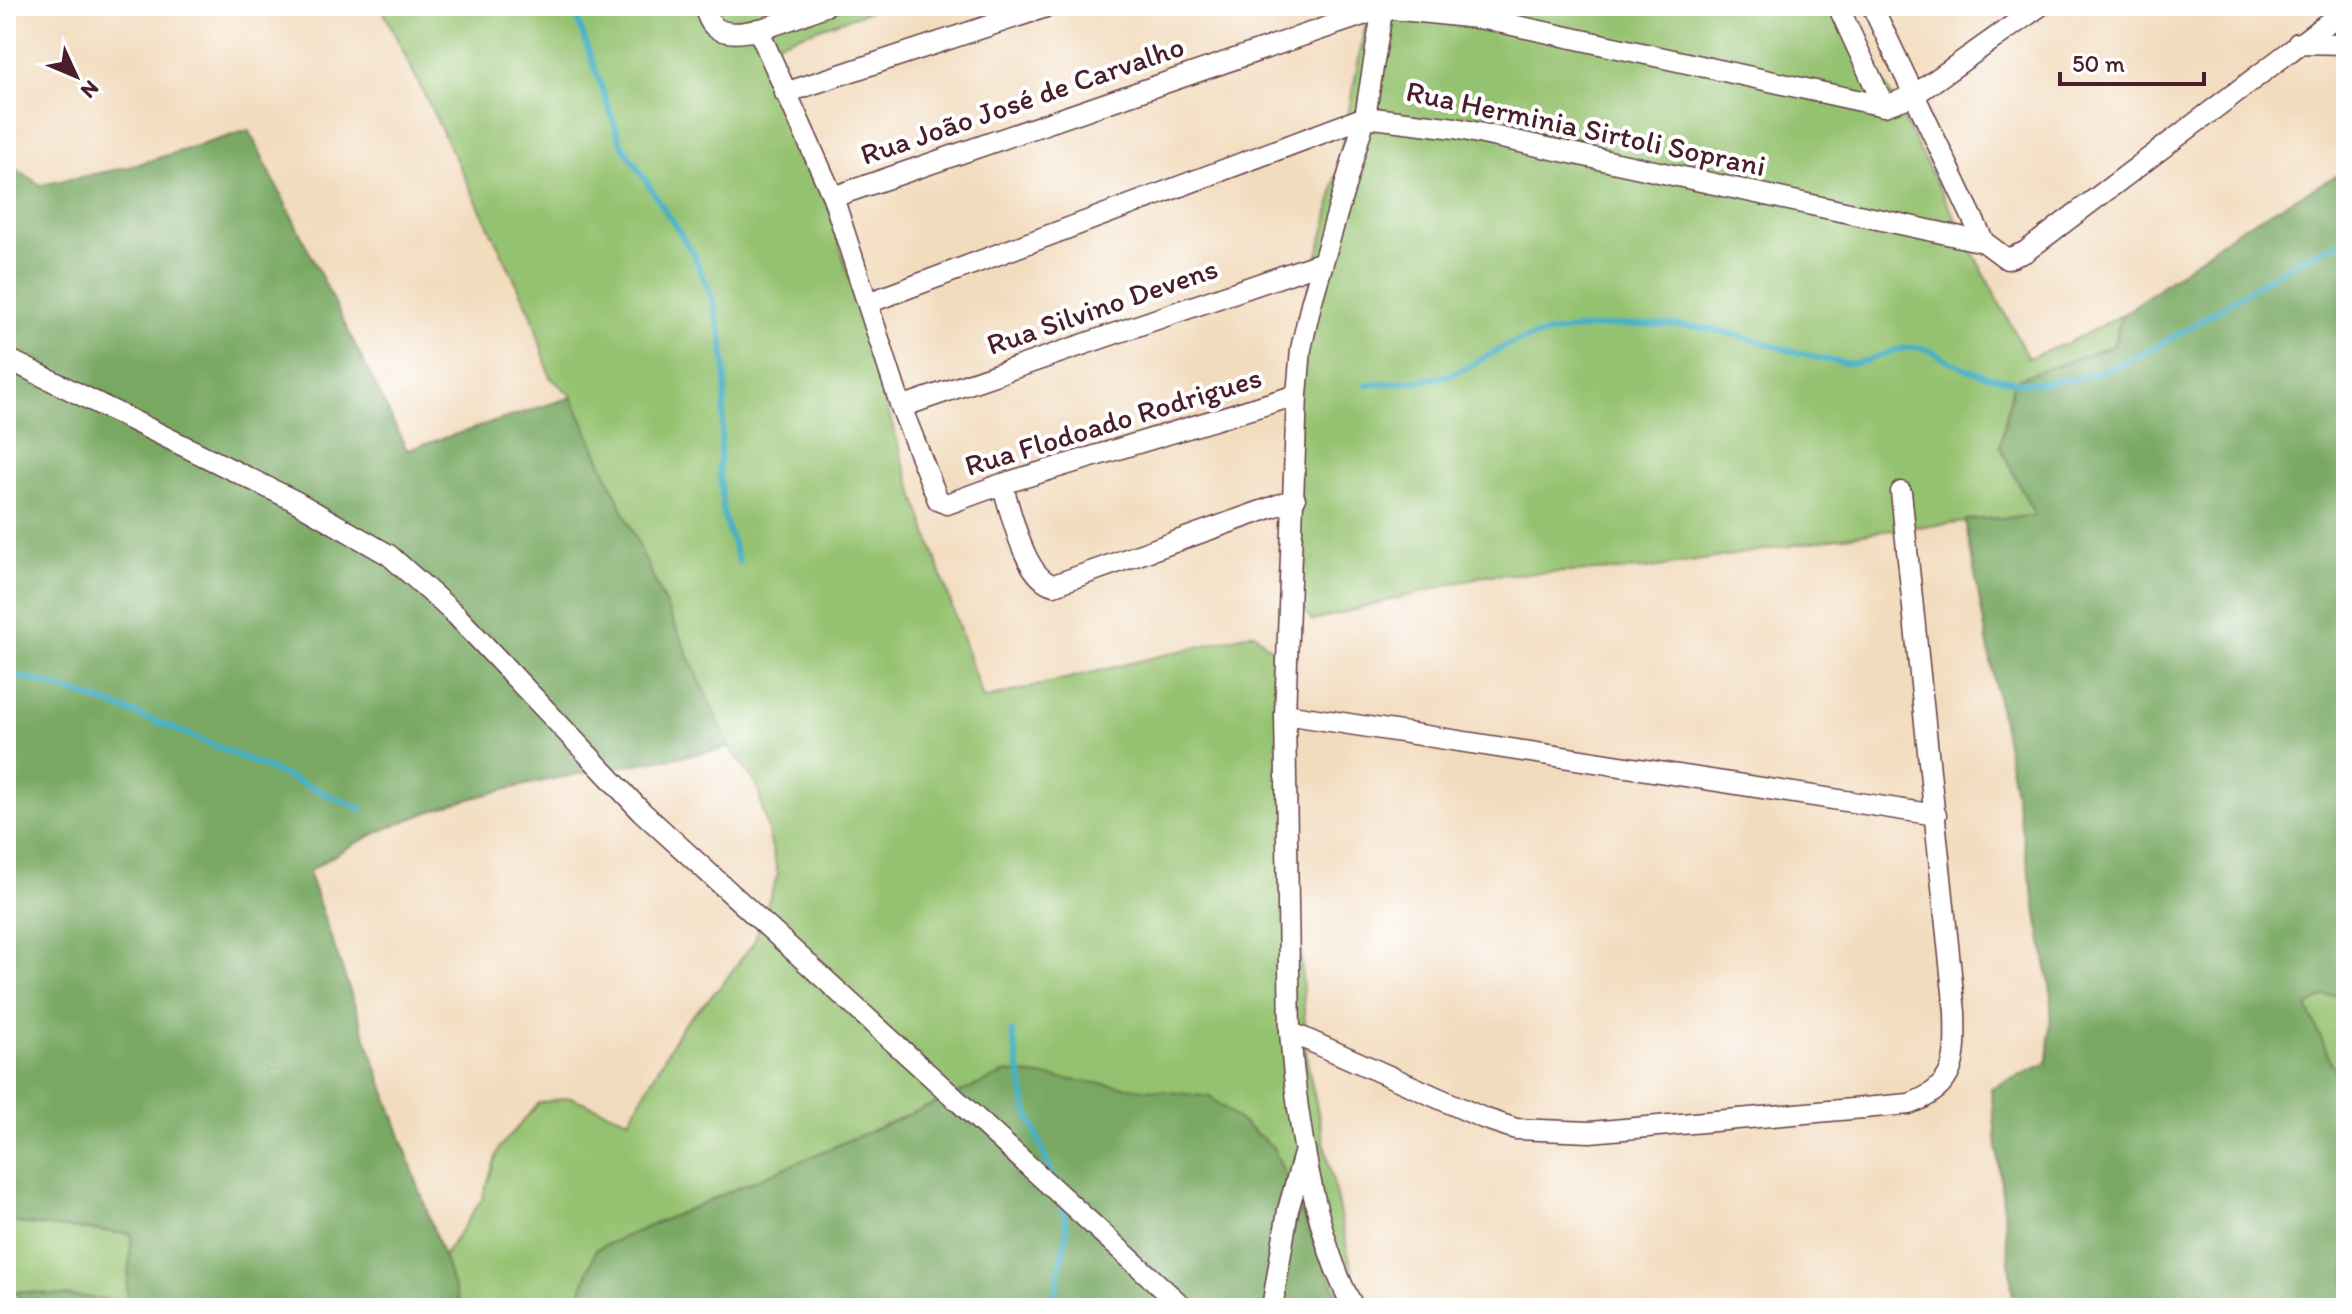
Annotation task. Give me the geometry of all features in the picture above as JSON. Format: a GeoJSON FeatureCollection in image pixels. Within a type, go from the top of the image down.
{"type":"FeatureCollection","features":[{"type":"Feature","properties":{"kind":"street"},"geometry":{"type":"LineString","coordinates":[[704,6],[712,26],[726,33],[758,29],[825,6]]}},
{"type":"Feature","properties":{"kind":"street"},"geometry":{"type":"LineString","coordinates":[[785,93],[1049,6]]}},
{"type":"Feature","properties":{"kind":"street"},"geometry":{"type":"LineString","coordinates":[[1838,6],[1884,106],[1913,96],[2040,6]]}},
{"type":"Feature","properties":{"kind":"street"},"geometry":{"type":"LineString","coordinates":[[1872,6],[1984,242]]}},
{"type":"Feature","properties":{"kind":"street"},"geometry":{"type":"LineString","coordinates":[[1354,1308],[1335,1271],[1305,1150],[1290,1032],[1285,714],[1288,579],[1295,499],[1301,349],[1365,117],[1383,7]]}},
{"type":"Feature","properties":{"kind":"street","name":"Rua João José de Carvalho"},"geometry":{"type":"LineString","coordinates":[[833,197],[1383,7],[1485,19],[1884,106]]}},
{"type":"Feature","properties":{"kind":"street"},"geometry":{"type":"LineString","coordinates":[[2298,43],[2346,9]]}},
{"type":"Feature","properties":{"kind":"street"},"geometry":{"type":"LineString","coordinates":[[758,29],[833,197],[901,407]]}},
{"type":"Feature","properties":{"kind":"street"},"geometry":{"type":"LineString","coordinates":[[2298,43],[2346,44]]}},
{"type":"Feature","properties":{"kind":"street","name":"Rua Herminia Sirtoli Soprani"},"geometry":{"type":"LineString","coordinates":[[868,303],[1365,117],[1455,128],[1984,242],[2007,259],[2025,252],[2298,43]]}},
{"type":"Feature","properties":{"kind":"street","name":"Rua Silvino Devens"},"geometry":{"type":"LineString","coordinates":[[901,407],[1323,262]]}},
{"type":"Feature","properties":{"kind":"street"},"geometry":{"type":"LineString","coordinates":[[6,358],[295,501],[389,555],[456,615],[641,811],[1184,1308]]}},
{"type":"Feature","properties":{"kind":"street","name":"Rua Flodoado Rodrigues"},"geometry":{"type":"LineString","coordinates":[[901,407],[933,496],[947,504],[1002,484],[1297,395]]}},
{"type":"Feature","properties":{"kind":"street"},"geometry":{"type":"LineString","coordinates":[[1002,484],[1031,570],[1040,579],[1054,585],[1295,499]]}},
{"type":"Feature","properties":{"kind":"street"},"geometry":{"type":"LineString","coordinates":[[1290,1032],[1483,1118],[1516,1129],[1590,1132],[1917,1101],[1944,1083],[1952,1070],[1956,1046],[1936,815],[1901,492]]}},
{"type":"Feature","properties":{"kind":"street"},"geometry":{"type":"LineString","coordinates":[[1285,714],[1936,815]]}},
{"type":"Feature","properties":{"kind":"street"},"geometry":{"type":"LineString","coordinates":[[1272,1308],[1288,1210],[1305,1150]]}},
{"type":"Feature","properties":{"kind":"green space"},"geometry":{"type":"Polygon","coordinates":[[[381,6],[885,6],[773,44],[814,159],[903,461],[983,699],[1254,633],[1273,651],[1285,673],[1307,1062],[1360,1308],[1008,1072],[596,1249],[575,1308],[461,1308],[443,1257],[482,1199],[499,1148],[539,1103],[570,1097],[629,1120],[682,1026],[720,987],[754,942],[778,874],[757,785],[730,748],[571,395],[550,377],[532,315],[381,6]]]}},
{"type":"Feature","properties":{"kind":"green space"},"geometry":{"type":"Polygon","coordinates":[[[1369,6],[1849,6],[1883,80],[2028,358],[2068,343],[2122,315],[2113,346],[2014,381],[2000,446],[2035,516],[1894,529],[1646,569],[1486,575],[1312,621],[1284,576],[1290,356],[1328,218],[1369,6]]]}},
{"type":"Feature","properties":{"kind":"green space"},"geometry":{"type":"Polygon","coordinates":[[[249,130],[407,450],[572,397],[730,748],[511,788],[457,803],[405,821],[355,844],[308,872],[461,1308],[25,1308],[16,1291],[126,1301],[132,1234],[6,1222],[6,163],[41,185],[129,167],[249,130]]]}},
{"type":"Feature","properties":{"kind":"green space"},"geometry":{"type":"Polygon","coordinates":[[[2346,170],[2346,985],[2339,995],[2325,996],[2307,1006],[2346,1097],[2346,1308],[2014,1308],[1991,1088],[2047,1063],[2052,996],[1965,520],[2035,516],[2000,446],[2014,380],[2113,346],[2122,315],[2236,231],[2346,170]]]}},
{"type":"Feature","properties":{"kind":"green space"},"geometry":{"type":"Polygon","coordinates":[[[2346,985],[2346,1097],[2307,1006],[2325,996],[2339,995],[2346,985]]]}},
{"type":"Feature","properties":{"kind":"green space"},"geometry":{"type":"Polygon","coordinates":[[[1008,1072],[1210,1097],[1273,1147],[1335,1291],[1350,1308],[575,1308],[596,1249],[1008,1072]]]}},
{"type":"Feature","properties":{"kind":"green space"},"geometry":{"type":"Polygon","coordinates":[[[6,1222],[132,1234],[126,1301],[17,1291],[25,1308],[6,1308],[6,1222]]]}},
{"type":"Feature","properties":{"kind":"waterway"},"geometry":{"type":"LineString","coordinates":[[573,6],[621,143],[693,253],[711,295],[723,343],[726,383],[719,469],[724,517],[739,562]]}},
{"type":"Feature","properties":{"kind":"waterway"},"geometry":{"type":"LineString","coordinates":[[1366,385],[1451,374],[1509,345],[1553,332],[1653,325],[1716,331],[1844,363],[1916,347],[1989,376],[2028,383],[2053,382],[2092,374],[2130,360],[2167,341],[2274,275],[2346,240]]}},
{"type":"Feature","properties":{"kind":"waterway"},"geometry":{"type":"LineString","coordinates":[[6,673],[52,685],[142,716],[362,809]]}},
{"type":"Feature","properties":{"kind":"waterway"},"geometry":{"type":"LineString","coordinates":[[1012,1032],[1027,1110],[1054,1180]]}},
{"type":"Feature","properties":{"kind":"waterway"},"geometry":{"type":"LineString","coordinates":[[1052,1308],[1067,1229],[1062,1206]]}}]}
